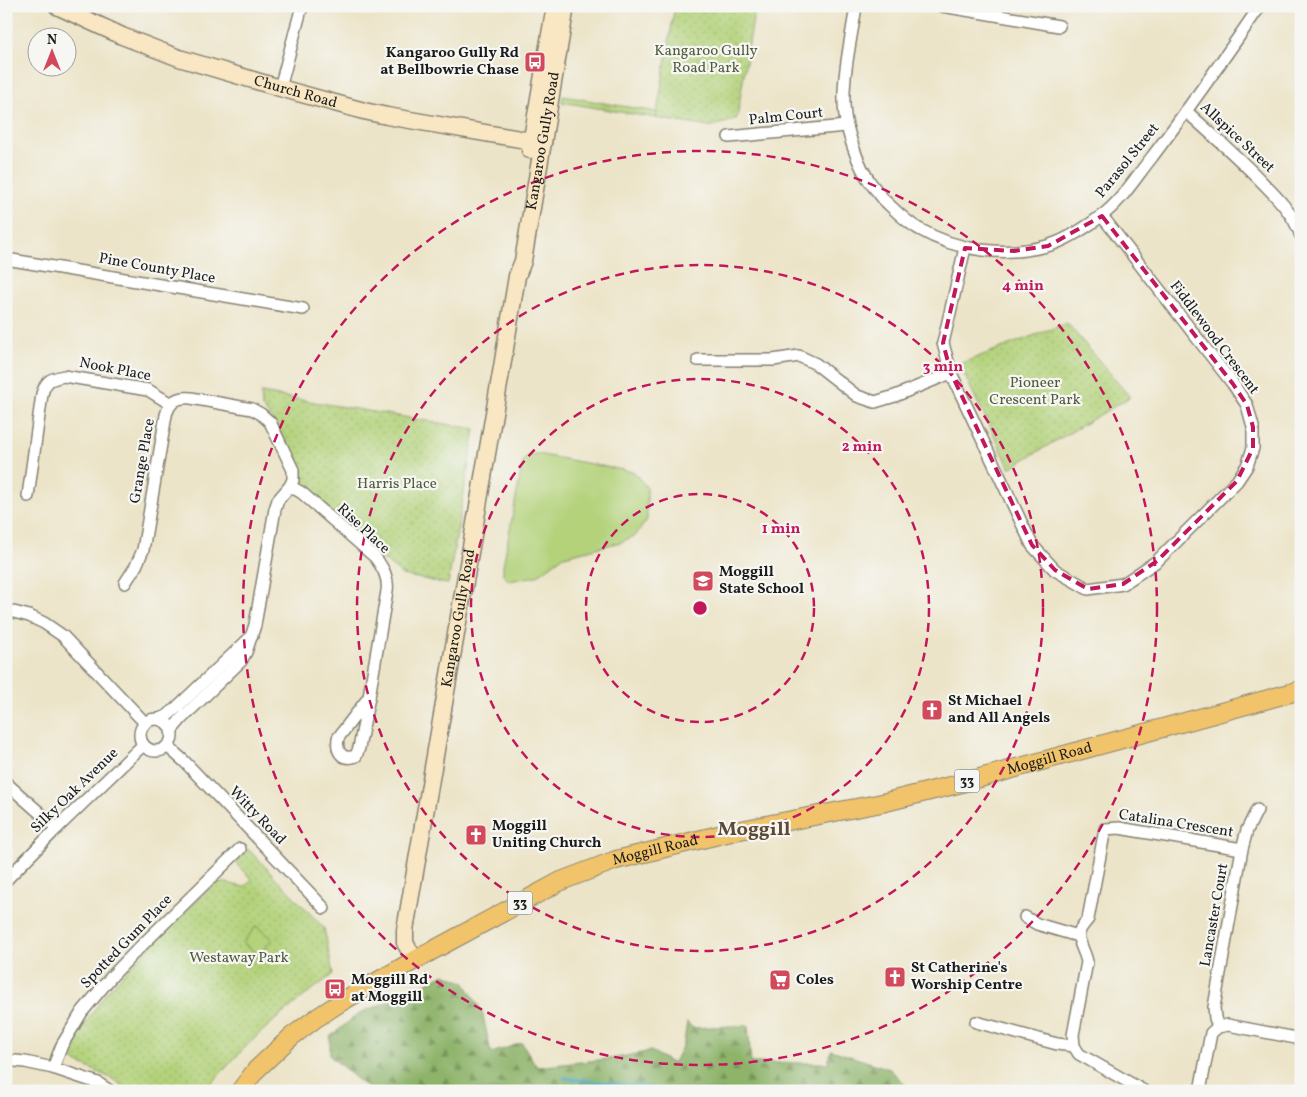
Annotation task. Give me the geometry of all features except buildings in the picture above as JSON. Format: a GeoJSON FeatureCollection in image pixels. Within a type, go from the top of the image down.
{"type":"FeatureCollection","features":[{"type":"Feature","properties":{"kind":"main road","name":"Church Road"},"geometry":{"type":"LineString","coordinates":[[57,6],[122,36],[179,58],[280,88],[387,116],[537,142]]}},
{"type":"Feature","properties":{"kind":"main road","name":"Kangaroo Gully Road"},"geometry":{"type":"LineString","coordinates":[[537,142],[556,6]]}},
{"type":"Feature","properties":{"kind":"main road","name":"Kangaroo Gully Road"},"geometry":{"type":"LineString","coordinates":[[414,960],[405,943],[405,930],[502,371],[517,276],[514,260],[566,6]]}},
{"type":"Feature","properties":{"kind":"main road","name":"Moggill Road"},"geometry":{"type":"LineString","coordinates":[[240,1091],[256,1070],[291,1037],[341,1002],[414,960],[561,881],[616,860],[735,831],[882,803],[1301,690]]}},
{"type":"Feature","properties":{"kind":"street"},"geometry":{"type":"LineString","coordinates":[[280,88],[302,6]]}},
{"type":"Feature","properties":{"kind":"street","name":"Parasol Street"},"geometry":{"type":"LineString","coordinates":[[856,6],[845,75],[844,101],[846,126],[860,166],[868,180],[896,212],[917,228],[940,240],[965,248],[990,251],[1014,251],[1048,246],[1071,236],[1102,216],[1121,198],[1186,111],[1260,6]]}},
{"type":"Feature","properties":{"kind":"street"},"geometry":{"type":"LineString","coordinates":[[942,6],[1059,26]]}},
{"type":"Feature","properties":{"kind":"street","name":"Allspice Street"},"geometry":{"type":"LineString","coordinates":[[1186,111],[1243,162],[1281,200],[1301,236]]}},
{"type":"Feature","properties":{"kind":"street","name":"Palm Court"},"geometry":{"type":"LineString","coordinates":[[729,137],[846,126]]}},
{"type":"Feature","properties":{"kind":"street","name":"Fiddlewood Crescent"},"geometry":{"type":"LineString","coordinates":[[965,248],[943,343],[951,373],[1032,545],[1055,570],[1088,588],[1123,584],[1157,561],[1237,481],[1248,466],[1253,448],[1253,427],[1247,405],[1233,384],[1102,216]]}},
{"type":"Feature","properties":{"kind":"street","name":"Pine County Place"},"geometry":{"type":"LineString","coordinates":[[6,259],[303,309]]}},
{"type":"Feature","properties":{"kind":"street"},"geometry":{"type":"LineString","coordinates":[[698,360],[773,360],[798,356],[816,364],[857,396],[875,402],[896,396],[951,373]]}},
{"type":"Feature","properties":{"kind":"street","name":"Nook Place"},"geometry":{"type":"LineString","coordinates":[[28,496],[42,394],[45,384],[53,378],[64,376],[148,390],[171,404]]}},
{"type":"Feature","properties":{"kind":"street","name":"Grange Place"},"geometry":{"type":"LineString","coordinates":[[125,583],[136,566],[143,550],[166,415],[171,404],[176,400],[191,398],[252,409],[261,414],[270,422],[293,470],[293,480],[290,486]]}},
{"type":"Feature","properties":{"kind":"street"},"geometry":{"type":"LineString","coordinates":[[171,730],[240,661],[246,652],[255,625],[275,509],[278,500],[290,486]]}},
{"type":"Feature","properties":{"kind":"street","name":"Rise Place"},"geometry":{"type":"LineString","coordinates":[[290,486],[302,493],[375,557],[387,577],[388,591],[369,697],[358,748],[356,756],[344,757],[339,752],[338,738],[369,697]]}},
{"type":"Feature","properties":{"kind":"street"},"geometry":{"type":"LineString","coordinates":[[6,610],[44,622],[63,636],[145,723]]}},
{"type":"Feature","properties":{"kind":"street"},"geometry":{"type":"LineString","coordinates":[[159,720],[174,710],[252,636]]}},
{"type":"Feature","properties":{"kind":"street"},"geometry":{"type":"LineString","coordinates":[[153,719],[166,723],[171,730],[171,739],[167,746],[158,751],[147,749],[140,736],[140,731],[145,723],[153,719]]}},
{"type":"Feature","properties":{"kind":"street","name":"Silky Oak Avenue"},"geometry":{"type":"LineString","coordinates":[[6,880],[57,828],[144,745]]}},
{"type":"Feature","properties":{"kind":"street","name":"Witty Road"},"geometry":{"type":"LineString","coordinates":[[167,746],[184,761],[324,908]]}},
{"type":"Feature","properties":{"kind":"street"},"geometry":{"type":"LineString","coordinates":[[6,783],[57,828]]}},
{"type":"Feature","properties":{"kind":"street","name":"Lancaster Court"},"geometry":{"type":"LineString","coordinates":[[1218,1027],[1214,1007],[1242,850],[1247,830],[1257,810]]}},
{"type":"Feature","properties":{"kind":"street","name":"Catalina Crescent"},"geometry":{"type":"LineString","coordinates":[[1078,936],[1088,918],[1105,829],[1119,828],[1242,850]]}},
{"type":"Feature","properties":{"kind":"street","name":"Spotted Gum Place"},"geometry":{"type":"LineString","coordinates":[[53,1068],[62,1045],[82,1012],[112,976],[240,850]]}},
{"type":"Feature","properties":{"kind":"street"},"geometry":{"type":"LineString","coordinates":[[1025,917],[1037,924],[1078,936],[1087,962],[1073,1035],[1074,1046],[1079,1054],[1088,1060],[1144,1091]]}},
{"type":"Feature","properties":{"kind":"street"},"geometry":{"type":"LineString","coordinates":[[976,1022],[1056,1044],[1074,1046]]}},
{"type":"Feature","properties":{"kind":"street"},"geometry":{"type":"LineString","coordinates":[[1200,1091],[1211,1033],[1218,1027],[1228,1025],[1301,1039]]}},
{"type":"Feature","properties":{"kind":"street"},"geometry":{"type":"LineString","coordinates":[[6,1060],[53,1068],[98,1083],[110,1091]]}},
{"type":"Feature","properties":{"kind":"street"},"geometry":{"type":"LineString","coordinates":[[80,1078],[92,1091]]}},
{"type":"Feature","properties":{"kind":"highlighted area"},"geometry":{"type":"Polygon","coordinates":[[[1102,216],[1233,384],[1247,405],[1253,427],[1253,448],[1237,481],[1157,561],[1123,584],[1088,589],[1055,570],[1032,545],[951,373],[943,343],[965,248],[1014,251],[1048,246],[1102,216]]]}},
{"type":"Feature","properties":{"kind":"green space","name":"Kangaroo Gully Road Park"},"geometry":{"type":"Polygon","coordinates":[[[675,6],[755,6],[737,118],[708,127],[656,118],[675,6]]]}},
{"type":"Feature","properties":{"kind":"green space"},"geometry":{"type":"Polygon","coordinates":[[[563,96],[657,112],[656,118],[562,102],[563,96]]]}},
{"type":"Feature","properties":{"kind":"green space","name":"Pioneer Crescent Park"},"geometry":{"type":"Polygon","coordinates":[[[1067,323],[1130,397],[1010,468],[959,364],[1067,323]]]}},
{"type":"Feature","properties":{"kind":"green space","name":"Harris Place"},"geometry":{"type":"Polygon","coordinates":[[[261,393],[475,429],[448,584],[402,575],[355,535],[303,486],[293,461],[270,416],[262,408],[261,393]]]}},
{"type":"Feature","properties":{"kind":"green space"},"geometry":{"type":"Polygon","coordinates":[[[537,454],[634,472],[647,488],[647,520],[635,536],[621,542],[564,556],[537,576],[509,581],[503,575],[503,566],[523,461],[528,455],[537,454]]]}},
{"type":"Feature","properties":{"kind":"green space","name":"Westaway Park"},"geometry":{"type":"Polygon","coordinates":[[[248,849],[324,928],[333,974],[258,1035],[237,1055],[205,1091],[130,1091],[113,1079],[76,1062],[70,1056],[76,1037],[106,993],[130,967],[216,883],[227,883],[244,887],[252,879],[238,866],[236,861],[248,849]]]}},
{"type":"Feature","properties":{"kind":"green space"},"geometry":{"type":"Polygon","coordinates":[[[256,926],[272,939],[259,955],[243,943],[256,926]]]}},
{"type":"Feature","properties":{"kind":"green space"},"geometry":{"type":"Polygon","coordinates":[[[444,974],[464,982],[482,1011],[491,1053],[522,1043],[537,1067],[616,1058],[651,1051],[673,1064],[684,1043],[687,1022],[693,1028],[748,1025],[751,1063],[828,1063],[831,1050],[890,1069],[911,1091],[371,1091],[330,1056],[330,1037],[358,1014],[404,995],[444,974]]]}},
{"type":"Feature","properties":{"kind":"waterway"},"geometry":{"type":"LineString","coordinates":[[564,1078],[677,1091]]}},
{"type":"Feature","properties":{"kind":"place","name":"Kangaroo Gully Rd at Bellbowrie Chase"},"geometry":{"type":"Point","coordinates":[535,62]}},
{"type":"Feature","properties":{"kind":"place","name":"Moggill State School"},"geometry":{"type":"Point","coordinates":[703,581]}},
{"type":"Feature","properties":{"kind":"place","name":"St Michael and All Angels"},"geometry":{"type":"Point","coordinates":[932,710]}},
{"type":"Feature","properties":{"kind":"place","name":"Moggill Uniting Church"},"geometry":{"type":"Point","coordinates":[476,835]}},
{"type":"Feature","properties":{"kind":"place","name":"St Catherine's Worship Centre"},"geometry":{"type":"Point","coordinates":[895,977]}},
{"type":"Feature","properties":{"kind":"place","name":"Coles"},"geometry":{"type":"Point","coordinates":[780,980]}},
{"type":"Feature","properties":{"kind":"place","name":"Moggill Rd at Moggill"},"geometry":{"type":"Point","coordinates":[335,989]}},
{"type":"Feature","properties":{"kind":"district","name":"Moggill"},"geometry":{"type":"Point","coordinates":[754,830]}}]}
